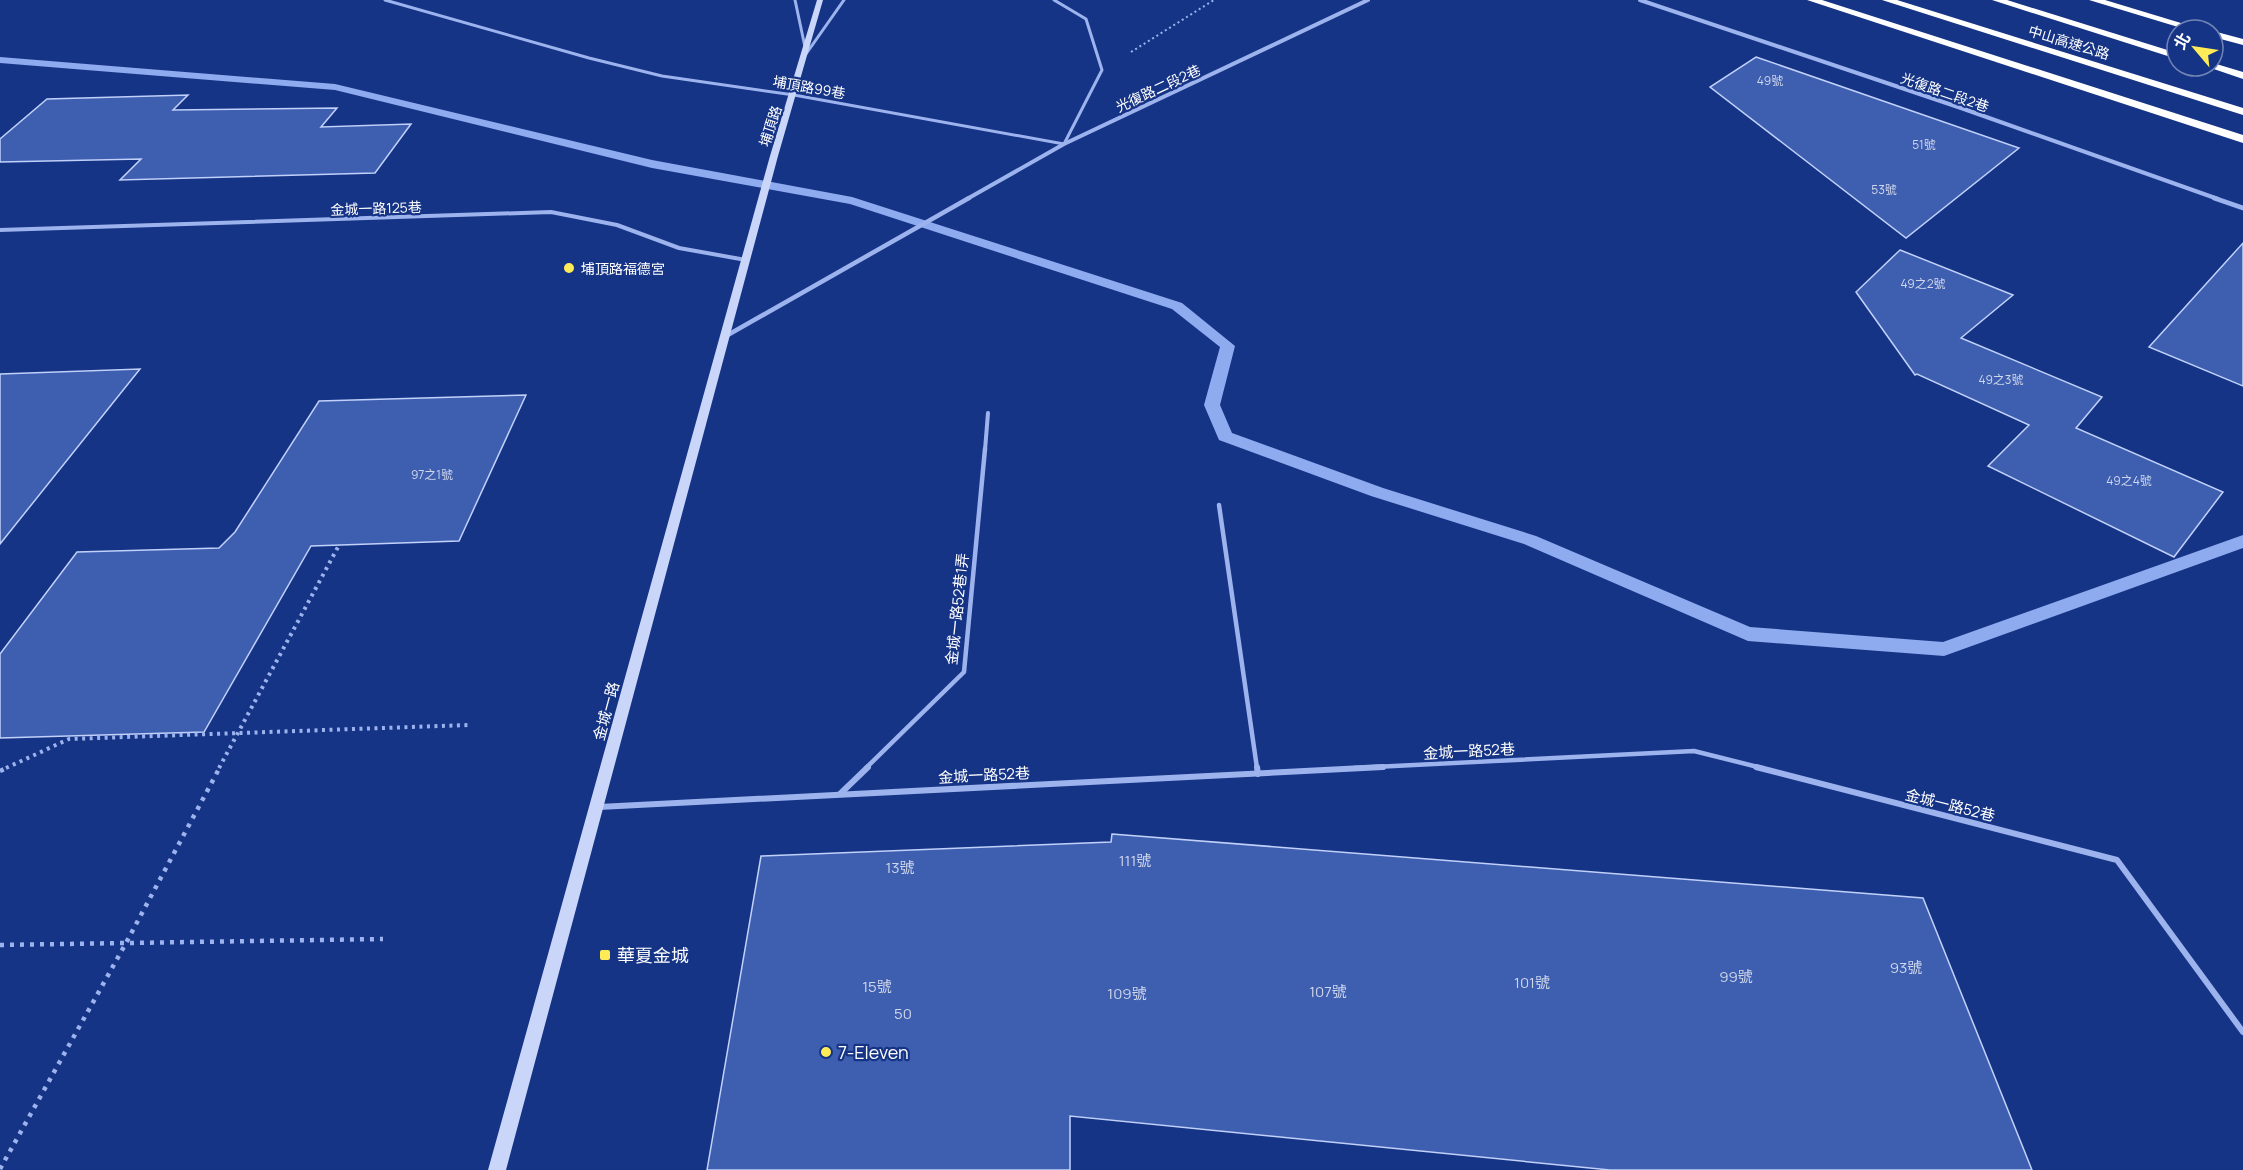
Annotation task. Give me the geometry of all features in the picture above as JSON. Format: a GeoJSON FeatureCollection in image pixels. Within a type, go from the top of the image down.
{"type":"FeatureCollection","features":[{"type":"Feature","properties":{"kind":"highway"},"geometry":{"type":"LineString","coordinates":[[1812,0],[2243,139]]}},
{"type":"Feature","properties":{"kind":"highway","name":"中山高速公路"},"geometry":{"type":"LineString","coordinates":[[1887,0],[2243,112]]}},
{"type":"Feature","properties":{"kind":"highway","name":"中山高速公路"},"geometry":{"type":"LineString","coordinates":[[1997,0],[2165,52]]}},
{"type":"Feature","properties":{"kind":"highway"},"geometry":{"type":"LineString","coordinates":[[2094,0],[2165,20]]}},
{"type":"Feature","properties":{"kind":"highway"},"geometry":{"type":"LineString","coordinates":[[2225,37],[2243,42]]}},
{"type":"Feature","properties":{"kind":"highway"},"geometry":{"type":"LineString","coordinates":[[2225,71],[2243,76]]}},
{"type":"Feature","properties":{"kind":"street","name":"埔頂路"},"geometry":{"type":"LineString","coordinates":[[746,260],[820,0]]}},
{"type":"Feature","properties":{"kind":"street","name":"光復路二段2巷"},"geometry":{"type":"LineString","coordinates":[[726,336],[1064,144],[1368,0]]}},
{"type":"Feature","properties":{"kind":"street","name":"光復路二段2巷"},"geometry":{"type":"LineString","coordinates":[[1640,0],[1961,108],[2243,208]]}},
{"type":"Feature","properties":{"kind":"street","name":"金城一路"},"geometry":{"type":"LineString","coordinates":[[496,1170],[746,260]]}},
{"type":"Feature","properties":{"kind":"lane","name":"埔頂路99巷"},"geometry":{"type":"LineString","coordinates":[[386,0],[589,58],[662,76],[794,95],[1064,144]]}},
{"type":"Feature","properties":{"kind":"lane"},"geometry":{"type":"LineString","coordinates":[[795,0],[806,54]]}},
{"type":"Feature","properties":{"kind":"lane"},"geometry":{"type":"LineString","coordinates":[[806,54],[844,0]]}},
{"type":"Feature","properties":{"kind":"lane"},"geometry":{"type":"LineString","coordinates":[[1054,0],[1086,19],[1102,70],[1064,144]]}},
{"type":"Feature","properties":{"kind":"lane","name":"金城一路125巷"},"geometry":{"type":"LineString","coordinates":[[0,230],[551,212],[617,225],[679,248],[746,260]]}},
{"type":"Feature","properties":{"kind":"lane","name":"金城一路52巷1弄"},"geometry":{"type":"LineString","coordinates":[[840,794],[964,672],[988,413]]}},
{"type":"Feature","properties":{"kind":"lane"},"geometry":{"type":"LineString","coordinates":[[1219,505],[1258,774]]}},
{"type":"Feature","properties":{"kind":"lane","name":"金城一路52巷"},"geometry":{"type":"LineString","coordinates":[[596,807],[1694,751],[2117,860],[2243,1032]]}},
{"type":"Feature","properties":{"kind":"path"},"geometry":{"type":"LineString","coordinates":[[1102,70],[1214,0]]}},
{"type":"Feature","properties":{"kind":"path"},"geometry":{"type":"LineString","coordinates":[[0,1169],[126,943],[338,547]]}},
{"type":"Feature","properties":{"kind":"path"},"geometry":{"type":"LineString","coordinates":[[0,771],[69,739],[468,725]]}},
{"type":"Feature","properties":{"kind":"path"},"geometry":{"type":"LineString","coordinates":[[0,945],[383,939]]}},
{"type":"Feature","properties":{"kind":"building"},"geometry":{"type":"Polygon","coordinates":[[[1756,57],[2019,148],[1906,238],[1710,87],[1756,57]]]}},
{"type":"Feature","properties":{"kind":"building"},"geometry":{"type":"Polygon","coordinates":[[[188,95],[173,110],[337,108],[321,127],[411,124],[375,173],[120,180],[141,159],[0,162],[0,139],[47,99],[188,95]]]}},
{"type":"Feature","properties":{"kind":"building"},"geometry":{"type":"Polygon","coordinates":[[[2243,243],[2243,386],[2149,347],[2243,243]]]}},
{"type":"Feature","properties":{"kind":"building"},"geometry":{"type":"Polygon","coordinates":[[[1900,250],[2013,295],[1961,338],[2102,397],[2076,428],[2223,492],[2174,557],[1988,466],[2029,425],[1915,375],[1856,292],[1900,250]]]}},
{"type":"Feature","properties":{"kind":"building"},"geometry":{"type":"Polygon","coordinates":[[[140,369],[0,544],[0,374],[140,369]]]}},
{"type":"Feature","properties":{"kind":"building"},"geometry":{"type":"Polygon","coordinates":[[[526,395],[459,541],[311,546],[204,732],[0,738],[0,654],[77,552],[219,548],[235,532],[319,401],[526,395]]]}},
{"type":"Feature","properties":{"kind":"building"},"geometry":{"type":"Polygon","coordinates":[[[1112,834],[1923,898],[2032,1170],[1610,1170],[1070,1116],[1070,1170],[707,1170],[761,856],[1111,842],[1112,834]]]}},
{"type":"Feature","properties":{"kind":"waterway"},"geometry":{"type":"LineString","coordinates":[[0,60],[335,87],[652,164],[852,201],[1177,306],[1228,346],[1212,405],[1225,436],[1377,492],[1530,540],[1748,634],[1944,649],[2243,541]]}},
{"type":"Feature","properties":{"kind":"place","name":"埔頂路福德宮"},"geometry":{"type":"Point","coordinates":[569,268]}},
{"type":"Feature","properties":{"kind":"place","name":"華夏金城"},"geometry":{"type":"Point","coordinates":[605,955]}},
{"type":"Feature","properties":{"kind":"place","name":"7-Eleven"},"geometry":{"type":"Point","coordinates":[826,1052]}}]}
